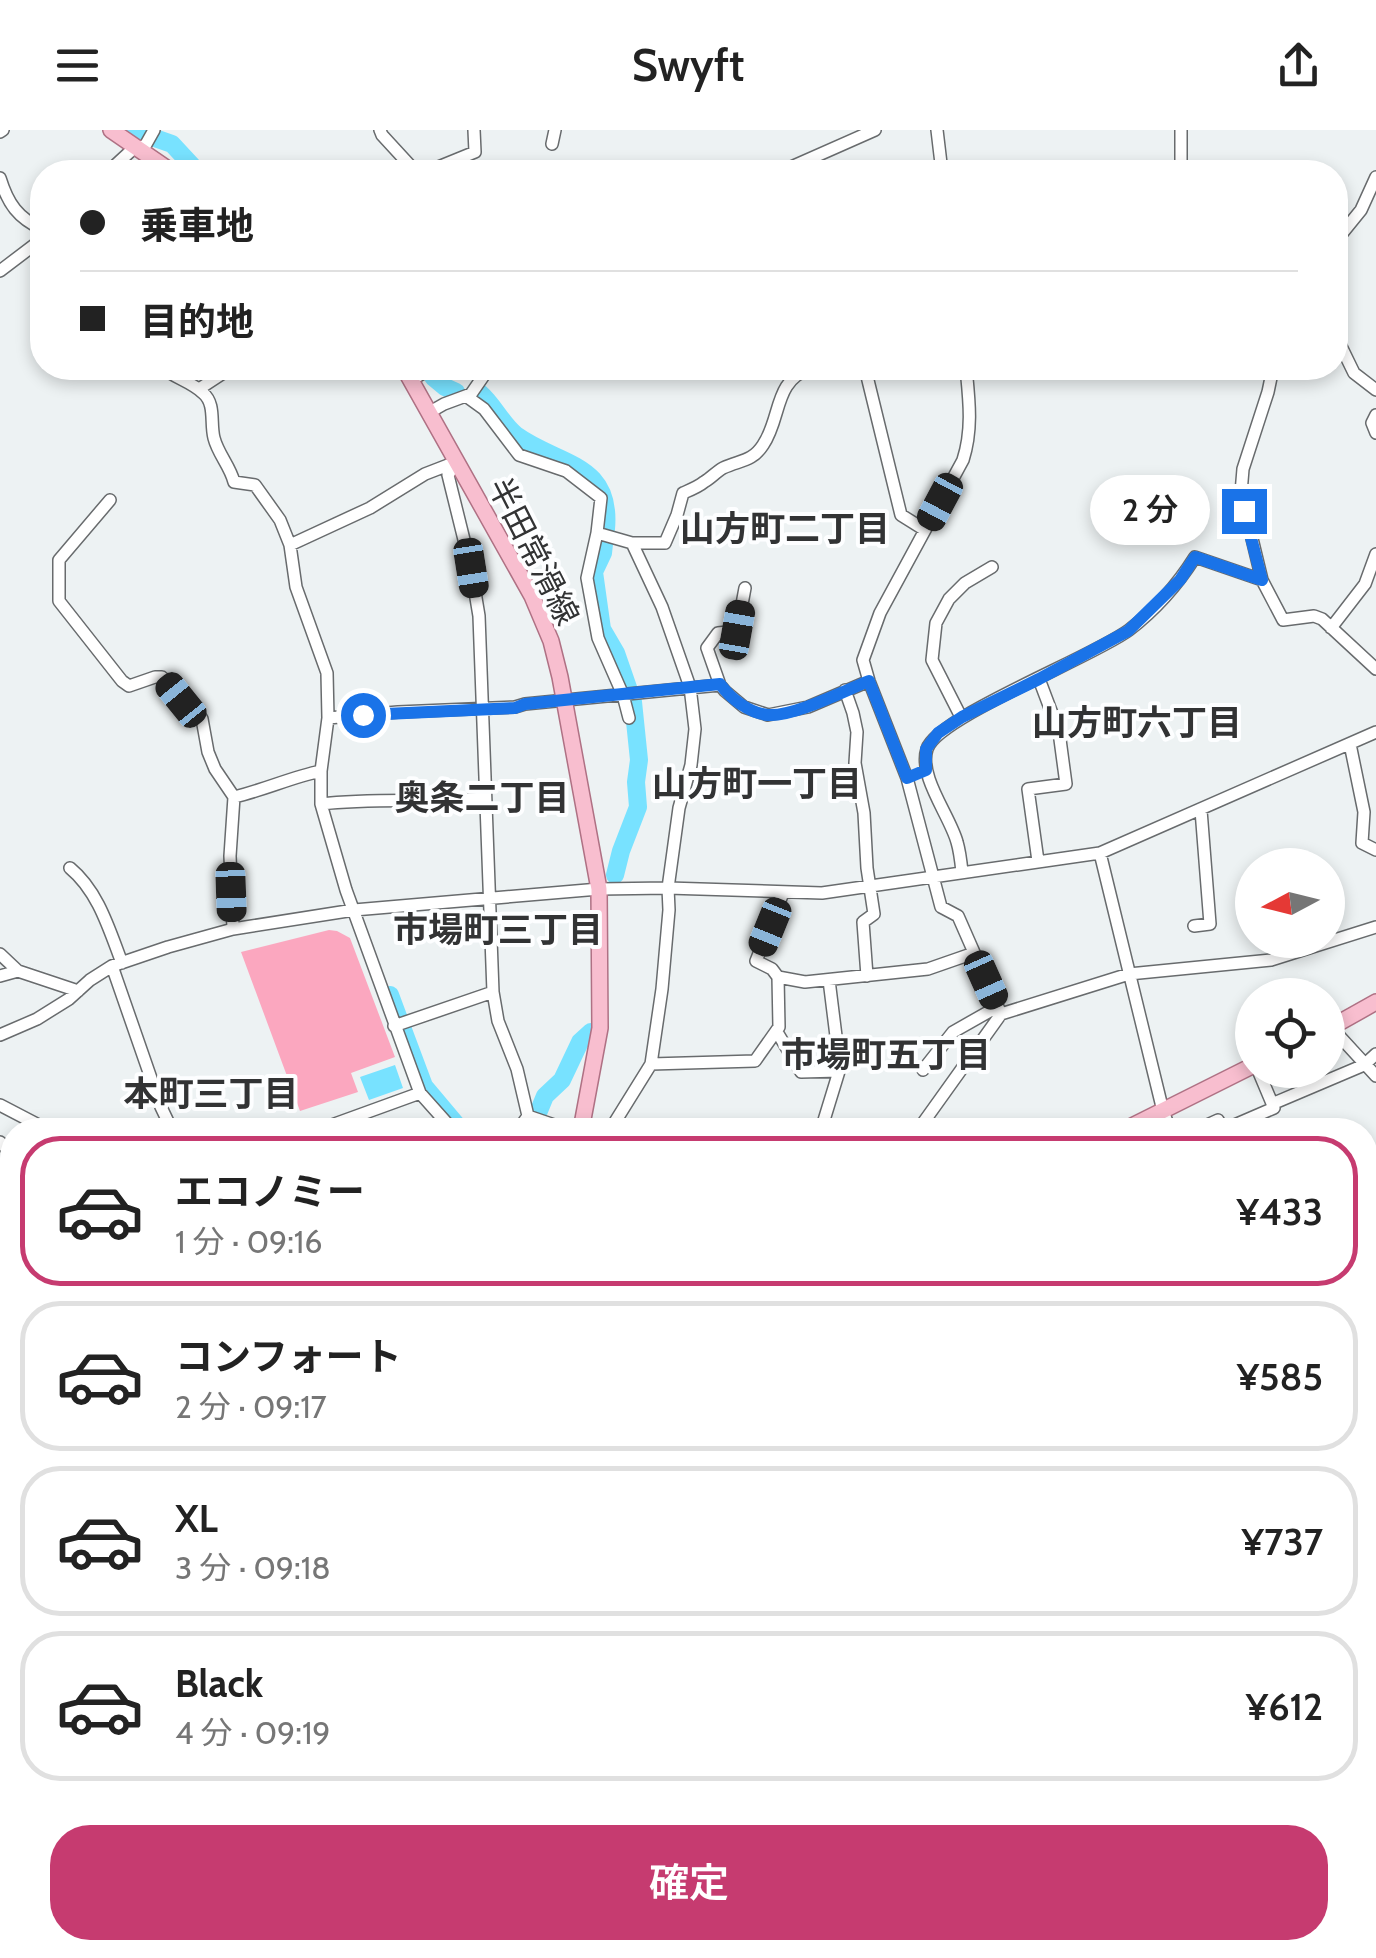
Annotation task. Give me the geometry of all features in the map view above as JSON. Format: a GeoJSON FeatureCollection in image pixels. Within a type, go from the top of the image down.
{"type":"FeatureCollection","features":[{"type":"Feature","properties":{"kind":"main road"},"geometry":{"type":"LineString","coordinates":[[111,130],[147,138],[163,160]]}},
{"type":"Feature","properties":{"kind":"main road","name":"半田常滑線"},"geometry":{"type":"LineString","coordinates":[[412,380],[532,596],[550,641],[564,700],[599,889],[600,1028],[583,1118]]}},
{"type":"Feature","properties":{"kind":"main road"},"geometry":{"type":"LineString","coordinates":[[1345,1020],[1376,1002]]}},
{"type":"Feature","properties":{"kind":"main road"},"geometry":{"type":"LineString","coordinates":[[1149,1118],[1235,1077]]}},
{"type":"Feature","properties":{"kind":"street"},"geometry":{"type":"LineString","coordinates":[[380,130],[405,160]]}},
{"type":"Feature","properties":{"kind":"street"},"geometry":{"type":"LineString","coordinates":[[455,160],[475,152],[474,130]]}},
{"type":"Feature","properties":{"kind":"street"},"geometry":{"type":"LineString","coordinates":[[552,144],[555,130]]}},
{"type":"Feature","properties":{"kind":"street"},"geometry":{"type":"LineString","coordinates":[[839,130],[842,145]]}},
{"type":"Feature","properties":{"kind":"street"},"geometry":{"type":"LineString","coordinates":[[808,160],[875,130]]}},
{"type":"Feature","properties":{"kind":"street"},"geometry":{"type":"LineString","coordinates":[[937,130],[941,160]]}},
{"type":"Feature","properties":{"kind":"street"},"geometry":{"type":"LineString","coordinates":[[1181,130],[1181,160]]}},
{"type":"Feature","properties":{"kind":"street"},"geometry":{"type":"LineString","coordinates":[[122,160],[147,138]]}},
{"type":"Feature","properties":{"kind":"street"},"geometry":{"type":"LineString","coordinates":[[0,178],[14,211],[30,223]]}},
{"type":"Feature","properties":{"kind":"street"},"geometry":{"type":"LineString","coordinates":[[1348,225],[1363,206],[1376,178]]}},
{"type":"Feature","properties":{"kind":"street"},"geometry":{"type":"LineString","coordinates":[[0,271],[30,249]]}},
{"type":"Feature","properties":{"kind":"street"},"geometry":{"type":"LineString","coordinates":[[1348,361],[1354,373],[1376,390]]}},
{"type":"Feature","properties":{"kind":"street"},"geometry":{"type":"LineString","coordinates":[[181,380],[206,395],[211,406],[214,442],[234,482],[256,486],[280,520],[290,546],[296,587],[327,673],[328,718],[320,804],[420,1093],[442,1118]]}},
{"type":"Feature","properties":{"kind":"street"},"geometry":{"type":"LineString","coordinates":[[198,389],[212,380]]}},
{"type":"Feature","properties":{"kind":"street"},"geometry":{"type":"LineString","coordinates":[[430,412],[471,394],[481,380]]}},
{"type":"Feature","properties":{"kind":"street"},"geometry":{"type":"LineString","coordinates":[[597,533],[632,543],[664,543],[683,493],[706,482],[722,468],[746,461],[762,447],[791,380]]}},
{"type":"Feature","properties":{"kind":"street"},"geometry":{"type":"LineString","coordinates":[[868,380],[902,515],[925,530]]}},
{"type":"Feature","properties":{"kind":"street"},"geometry":{"type":"LineString","coordinates":[[967,380],[968,446],[903,568],[869,638],[863,660],[907,778],[941,907],[958,916],[999,1011]]}},
{"type":"Feature","properties":{"kind":"street"},"geometry":{"type":"LineString","coordinates":[[1270,380],[1242,476],[1242,502],[1262,580],[1283,620],[1314,616],[1376,669]]}},
{"type":"Feature","properties":{"kind":"street"},"geometry":{"type":"LineString","coordinates":[[466,396],[484,409],[519,455],[566,471],[601,498],[588,578],[598,638],[628,694],[629,718]]}},
{"type":"Feature","properties":{"kind":"street"},"geometry":{"type":"LineString","coordinates":[[1376,414],[1372,423],[1376,434]]}},
{"type":"Feature","properties":{"kind":"street"},"geometry":{"type":"LineString","coordinates":[[290,546],[456,462]]}},
{"type":"Feature","properties":{"kind":"street"},"geometry":{"type":"LineString","coordinates":[[456,462],[448,475],[479,616],[492,992],[528,1116],[534,1118]]}},
{"type":"Feature","properties":{"kind":"street"},"geometry":{"type":"LineString","coordinates":[[110,500],[59,560],[59,602],[122,681],[130,686],[162,678],[202,719],[215,769],[234,796],[230,856],[232,929]]}},
{"type":"Feature","properties":{"kind":"street"},"geometry":{"type":"LineString","coordinates":[[617,1118],[651,1064],[662,989],[677,818],[695,723],[690,687],[662,607],[632,543]]}},
{"type":"Feature","properties":{"kind":"street"},"geometry":{"type":"LineString","coordinates":[[1331,628],[1365,584],[1376,554]]}},
{"type":"Feature","properties":{"kind":"street"},"geometry":{"type":"LineString","coordinates":[[962,872],[957,841],[926,770],[926,749],[938,733],[1128,631],[1180,580],[1195,557],[1262,580]]}},
{"type":"Feature","properties":{"kind":"street"},"geometry":{"type":"LineString","coordinates":[[962,717],[932,660],[936,623],[949,599],[992,566]]}},
{"type":"Feature","properties":{"kind":"street"},"geometry":{"type":"LineString","coordinates":[[745,588],[737,630],[718,633],[706,648],[720,684],[744,706],[768,715],[808,707],[869,681]]}},
{"type":"Feature","properties":{"kind":"street"},"geometry":{"type":"LineString","coordinates":[[1038,861],[1028,789],[1066,784],[1058,732],[1039,679]]}},
{"type":"Feature","properties":{"kind":"street"},"geometry":{"type":"LineString","coordinates":[[328,718],[515,708],[720,684]]}},
{"type":"Feature","properties":{"kind":"street"},"geometry":{"type":"LineString","coordinates":[[845,690],[857,732],[855,763],[874,914],[863,922],[867,976]]}},
{"type":"Feature","properties":{"kind":"street"},"geometry":{"type":"LineString","coordinates":[[0,1035],[37,1019],[117,964],[232,929],[354,910],[599,889],[822,894],[1100,853],[1376,732]]}},
{"type":"Feature","properties":{"kind":"street"},"geometry":{"type":"LineString","coordinates":[[1350,744],[1364,812],[1362,843],[1376,850]]}},
{"type":"Feature","properties":{"kind":"street"},"geometry":{"type":"LineString","coordinates":[[907,778],[926,770]]}},
{"type":"Feature","properties":{"kind":"street"},"geometry":{"type":"LineString","coordinates":[[234,796],[321,771]]}},
{"type":"Feature","properties":{"kind":"street"},"geometry":{"type":"LineString","coordinates":[[320,804],[484,798]]}},
{"type":"Feature","properties":{"kind":"street"},"geometry":{"type":"LineString","coordinates":[[1194,926],[1210,924],[1201,810]]}},
{"type":"Feature","properties":{"kind":"street"},"geometry":{"type":"LineString","coordinates":[[1100,853],[1166,1118]]}},
{"type":"Feature","properties":{"kind":"street"},"geometry":{"type":"LineString","coordinates":[[70,868],[84,880],[106,922],[167,1118]]}},
{"type":"Feature","properties":{"kind":"street"},"geometry":{"type":"LineString","coordinates":[[783,893],[756,961],[778,977],[805,982],[867,976],[928,968],[974,953]]}},
{"type":"Feature","properties":{"kind":"street"},"geometry":{"type":"LineString","coordinates":[[924,1070],[953,1032],[999,1011],[1128,974],[1271,960],[1374,926]]}},
{"type":"Feature","properties":{"kind":"street"},"geometry":{"type":"LineString","coordinates":[[0,954],[18,971],[78,990]]}},
{"type":"Feature","properties":{"kind":"street"},"geometry":{"type":"LineString","coordinates":[[0,976],[18,971]]}},
{"type":"Feature","properties":{"kind":"street"},"geometry":{"type":"LineString","coordinates":[[651,1064],[755,1061],[779,1027],[778,977]]}},
{"type":"Feature","properties":{"kind":"street"},"geometry":{"type":"LineString","coordinates":[[825,1118],[839,1071],[829,980]]}},
{"type":"Feature","properties":{"kind":"street"},"geometry":{"type":"LineString","coordinates":[[394,1026],[492,992]]}},
{"type":"Feature","properties":{"kind":"street"},"geometry":{"type":"LineString","coordinates":[[926,1118],[999,1011]]}},
{"type":"Feature","properties":{"kind":"street"},"geometry":{"type":"LineString","coordinates":[[776,1032],[802,1072],[839,1071]]}},
{"type":"Feature","properties":{"kind":"street"},"geometry":{"type":"LineString","coordinates":[[1345,1044],[1376,1076]]}},
{"type":"Feature","properties":{"kind":"street"},"geometry":{"type":"LineString","coordinates":[[1272,1104],[1364,1065],[1376,1054]]}},
{"type":"Feature","properties":{"kind":"street"},"geometry":{"type":"LineString","coordinates":[[1251,1118],[1274,1108],[1264,1088]]}},
{"type":"Feature","properties":{"kind":"street"},"geometry":{"type":"LineString","coordinates":[[368,1118],[420,1093]]}},
{"type":"Feature","properties":{"kind":"street"},"geometry":{"type":"LineString","coordinates":[[0,1104],[26,1118]]}},
{"type":"Feature","properties":{"kind":"shaded area"},"geometry":{"type":"Polygon","coordinates":[[[329,930],[350,938],[395,1057],[351,1073],[358,1092],[300,1111],[241,952],[329,930]]]}},
{"type":"Feature","properties":{"kind":"water"},"geometry":{"type":"Polygon","coordinates":[[[395,1065],[403,1088],[369,1100],[360,1077],[395,1065]]]}},
{"type":"Feature","properties":{"kind":"waterway"},"geometry":{"type":"LineString","coordinates":[[132,130],[172,144],[187,160]]}},
{"type":"Feature","properties":{"kind":"waterway"},"geometry":{"type":"LineString","coordinates":[[437,380],[456,392]]}},
{"type":"Feature","properties":{"kind":"waterway"},"geometry":{"type":"LineString","coordinates":[[474,396],[480,393],[516,435],[591,478],[601,490],[606,529]]}},
{"type":"Feature","properties":{"kind":"waterway"},"geometry":{"type":"LineString","coordinates":[[604,544],[594,572],[602,629],[616,653],[633,702],[639,760],[638,807],[615,875]]}},
{"type":"Feature","properties":{"kind":"waterway"},"geometry":{"type":"LineString","coordinates":[[390,995],[424,1086],[451,1118]]}},
{"type":"Feature","properties":{"kind":"waterway"},"geometry":{"type":"LineString","coordinates":[[538,1113],[545,1096],[562,1080],[580,1042],[591,1032]]}},
{"type":"Feature","properties":{"kind":"district","name":"山方町二丁目"},"geometry":{"type":"Point","coordinates":[785,528]}},
{"type":"Feature","properties":{"kind":"district","name":"山方町六丁目"},"geometry":{"type":"Point","coordinates":[1137,722]}},
{"type":"Feature","properties":{"kind":"district","name":"山方町一丁目"},"geometry":{"type":"Point","coordinates":[757,783]}},
{"type":"Feature","properties":{"kind":"district","name":"奥条二丁目"},"geometry":{"type":"Point","coordinates":[482,797]}},
{"type":"Feature","properties":{"kind":"district","name":"市場町三丁目"},"geometry":{"type":"Point","coordinates":[498,929]}},
{"type":"Feature","properties":{"kind":"district","name":"市場町五丁目"},"geometry":{"type":"Point","coordinates":[886,1054]}},
{"type":"Feature","properties":{"kind":"district","name":"本町三丁目"},"geometry":{"type":"Point","coordinates":[211,1093]}},
{"type":"Feature","properties":{"kind":"route"},"geometry":{"type":"LineString","coordinates":[[363,715],[515,708],[720,684],[744,706],[768,715],[808,707],[869,681],[907,778],[926,770],[926,749],[938,733],[960,718],[1128,631],[1180,580],[1195,557],[1262,580],[1244,511]]}}]}
